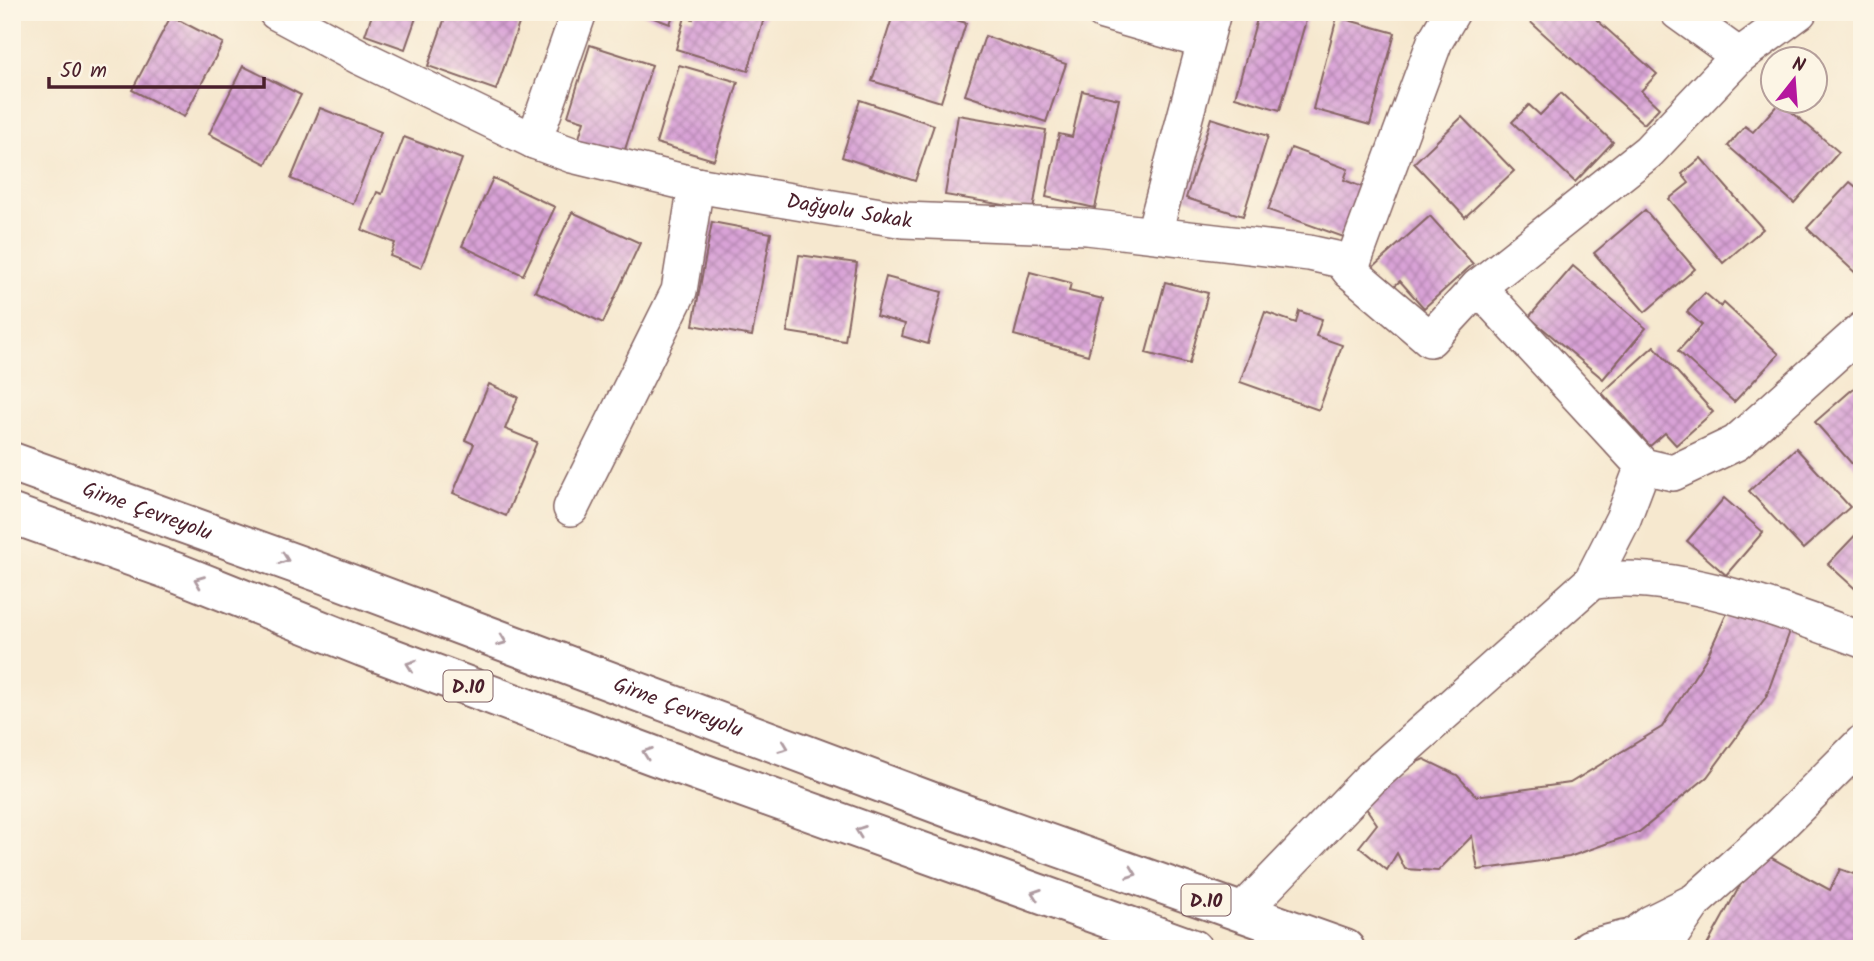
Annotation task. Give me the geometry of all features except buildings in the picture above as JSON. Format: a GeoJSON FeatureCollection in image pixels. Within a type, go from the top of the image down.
{"type":"FeatureCollection","features":[{"type":"Feature","properties":{"kind":"highway","name":"Girne Çevreyolu"},"geometry":{"type":"LineString","coordinates":[[12,462],[324,574],[951,809],[1345,949]]}},
{"type":"Feature","properties":{"kind":"highway","name":"D.10"},"geometry":{"type":"LineString","coordinates":[[12,514],[178,573],[363,647],[655,756],[1193,949]]}},
{"type":"Feature","properties":{"kind":"street","name":"Dağyolu Sokak"},"geometry":{"type":"LineString","coordinates":[[276,12],[360,57],[534,141],[572,155],[696,185],[904,220],[1154,233],[1309,253],[1341,260],[1350,271],[1430,339],[1478,287]]}},
{"type":"Feature","properties":{"kind":"street"},"geometry":{"type":"LineString","coordinates":[[534,141],[579,12]]}},
{"type":"Feature","properties":{"kind":"street"},"geometry":{"type":"LineString","coordinates":[[1103,12],[1208,27],[1154,233]]}},
{"type":"Feature","properties":{"kind":"street"},"geometry":{"type":"LineString","coordinates":[[1350,271],[1435,41],[1452,12]]}},
{"type":"Feature","properties":{"kind":"street"},"geometry":{"type":"LineString","coordinates":[[1678,12],[1739,56]]}},
{"type":"Feature","properties":{"kind":"street"},"geometry":{"type":"LineString","coordinates":[[1799,12],[1739,56],[1648,152],[1478,287],[1643,466],[1673,474],[1736,443],[1862,330]]}},
{"type":"Feature","properties":{"kind":"street"},"geometry":{"type":"LineString","coordinates":[[571,508],[679,291],[696,185]]}},
{"type":"Feature","properties":{"kind":"street"},"geometry":{"type":"LineString","coordinates":[[1242,912],[1370,779],[1591,582],[1623,519],[1643,466]]}},
{"type":"Feature","properties":{"kind":"street"},"geometry":{"type":"LineString","coordinates":[[1591,582],[1610,578],[1682,586],[1779,609],[1862,640]]}},
{"type":"Feature","properties":{"kind":"street"},"geometry":{"type":"LineString","coordinates":[[1662,949],[1695,901],[1779,826],[1860,747]]}},
{"type":"Feature","properties":{"kind":"street"},"geometry":{"type":"LineString","coordinates":[[1610,946],[1695,901]]}}]}
